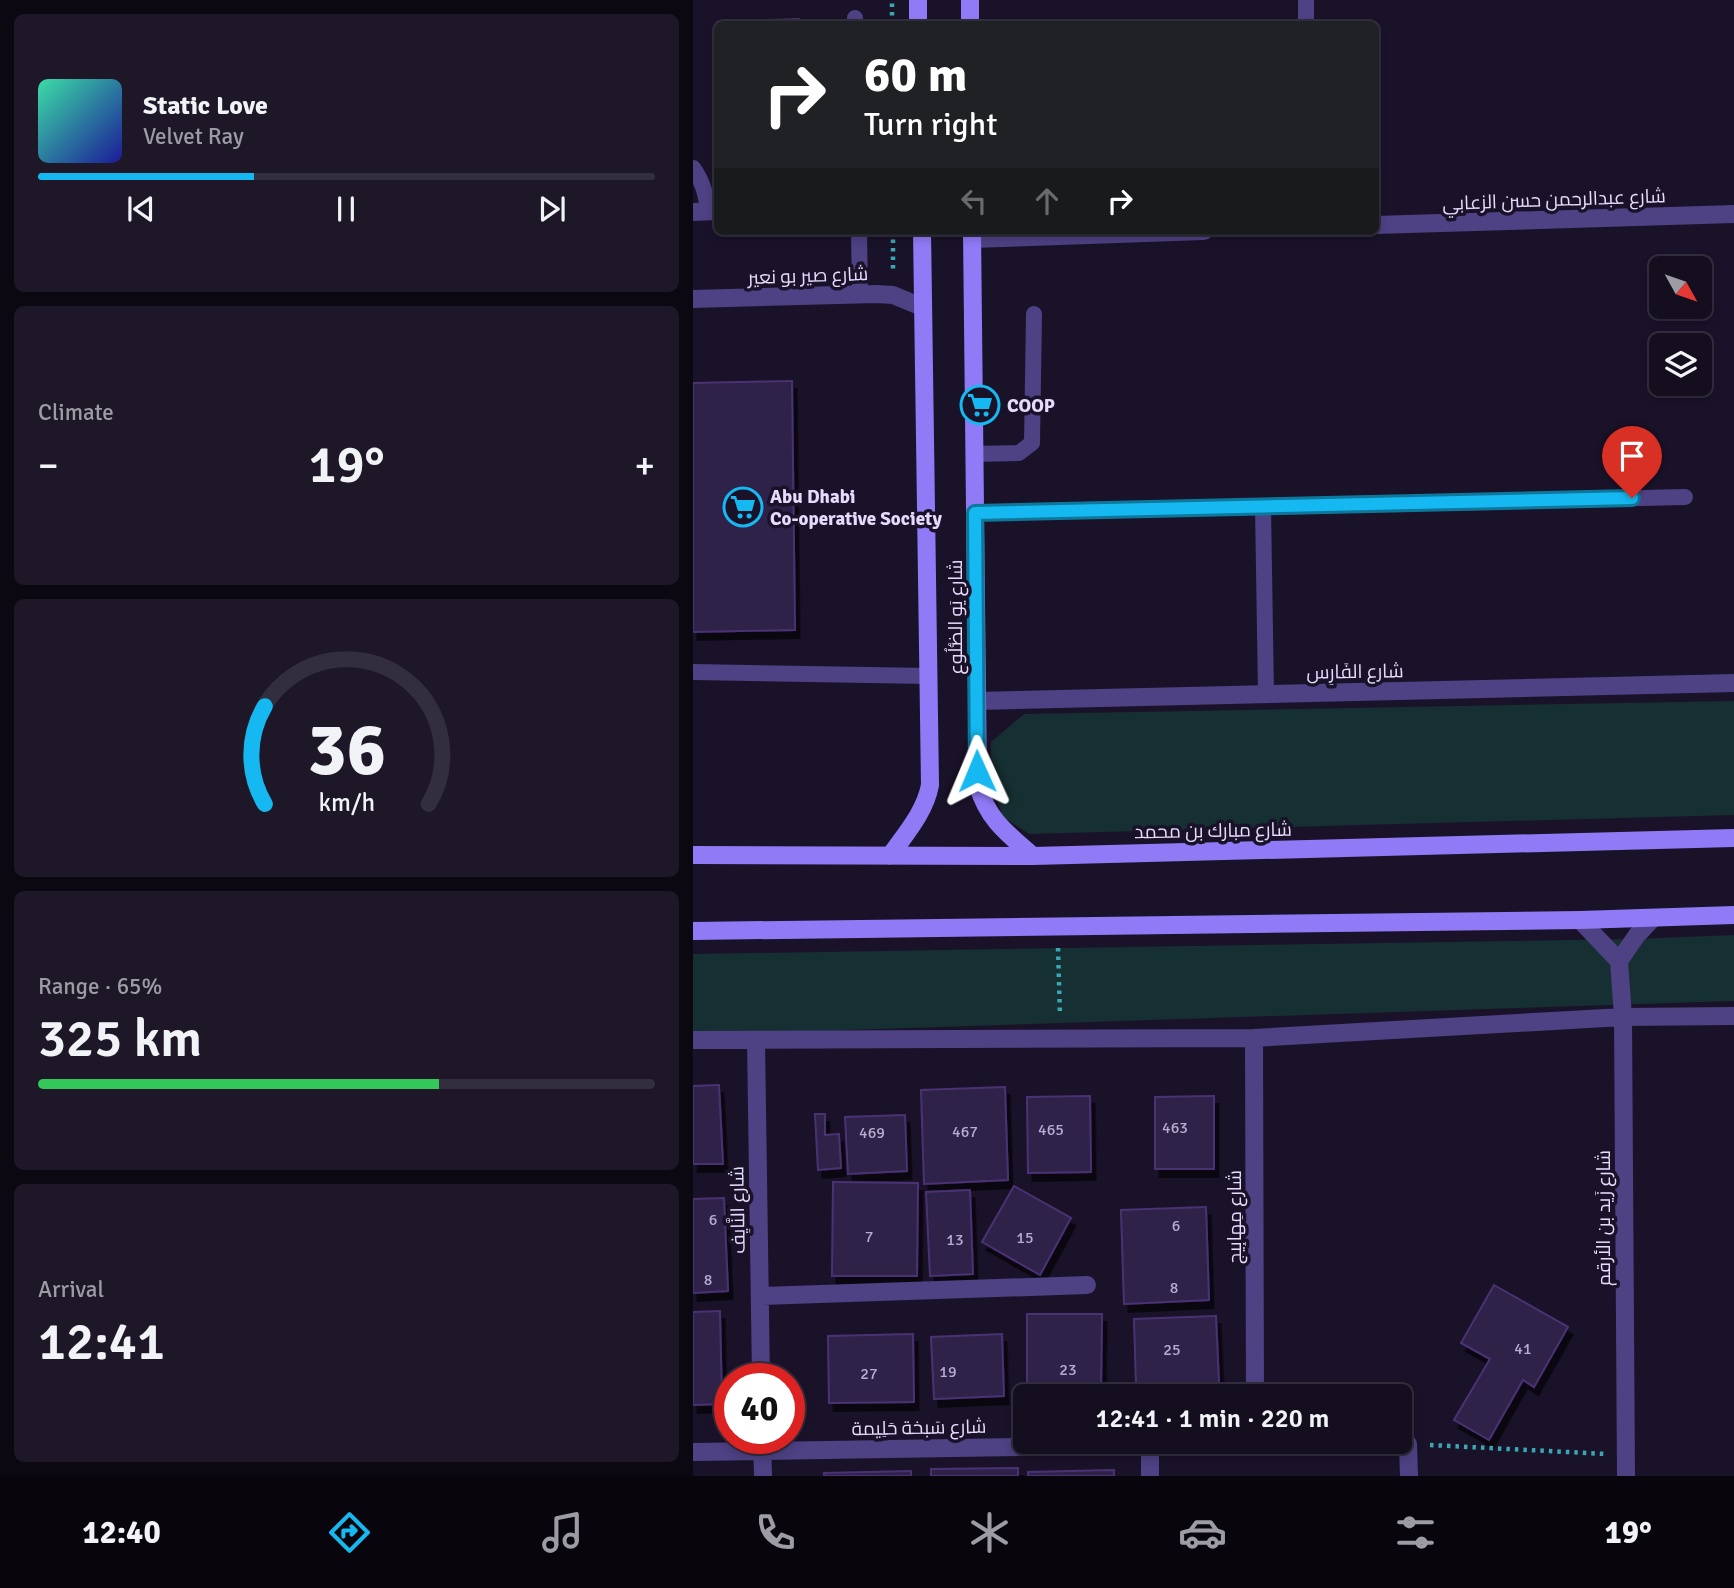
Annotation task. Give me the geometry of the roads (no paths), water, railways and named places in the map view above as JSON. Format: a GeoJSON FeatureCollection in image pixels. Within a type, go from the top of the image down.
{"type":"FeatureCollection","features":[{"type":"Feature","properties":{"kind":"main road"},"geometry":{"type":"LineString","coordinates":[[918,0],[918,21]]}},
{"type":"Feature","properties":{"kind":"main road"},"geometry":{"type":"LineString","coordinates":[[970,0],[970,21]]}},
{"type":"Feature","properties":{"kind":"main road","name":"شارع يَو الضُّلُوع"},"geometry":{"type":"LineString","coordinates":[[890,856],[921,812],[927,799],[931,773],[922,235]]}},
{"type":"Feature","properties":{"kind":"main road","name":"شارع يَو الضُّلُوع"},"geometry":{"type":"LineString","coordinates":[[972,235],[978,778],[982,800],[989,813],[999,826],[1033,856]]}},
{"type":"Feature","properties":{"kind":"main road","name":"شارع مبارك بن محمد"},"geometry":{"type":"LineString","coordinates":[[693,855],[1033,856],[1734,838]]}},
{"type":"Feature","properties":{"kind":"main road"},"geometry":{"type":"LineString","coordinates":[[693,931],[1580,920],[1734,915]]}},
{"type":"Feature","properties":{"kind":"street","name":"شارع عبدالرحمن حسن الزعابي"},"geometry":{"type":"LineString","coordinates":[[1379,225],[1734,214]]}},
{"type":"Feature","properties":{"kind":"street","name":"شارع صير بو نعير"},"geometry":{"type":"LineString","coordinates":[[693,299],[893,295],[922,307]]}},
{"type":"Feature","properties":{"kind":"street","name":"شارع الفَارِس"},"geometry":{"type":"LineString","coordinates":[[977,701],[1734,683]]}},
{"type":"Feature","properties":{"kind":"street"},"geometry":{"type":"LineString","coordinates":[[1580,920],[1619,961],[1653,918]]}},
{"type":"Feature","properties":{"kind":"street","name":"شارع زَيد بن الأرقم"},"geometry":{"type":"LineString","coordinates":[[1619,961],[1623,1017],[1626,1476]]}},
{"type":"Feature","properties":{"kind":"street"},"geometry":{"type":"LineString","coordinates":[[693,1040],[1254,1038],[1623,1017],[1734,1016]]}},
{"type":"Feature","properties":{"kind":"street","name":"شارع مِهابِيج"},"geometry":{"type":"LineString","coordinates":[[1254,1038],[1255,1384]]}},
{"type":"Feature","properties":{"kind":"street","name":"شارع النَّايِف"},"geometry":{"type":"LineString","coordinates":[[756,1040],[761,1363]]}},
{"type":"Feature","properties":{"kind":"street"},"geometry":{"type":"LineString","coordinates":[[759,1296],[1087,1285]]}},
{"type":"Feature","properties":{"kind":"street","name":"شارع سَبخة حَلِيمة"},"geometry":{"type":"LineString","coordinates":[[805,1445],[1013,1445]]}},
{"type":"Feature","properties":{"kind":"street","name":"شارع سَبخة حَلِيمة"},"geometry":{"type":"LineString","coordinates":[[693,1452],[714,1450]]}},
{"type":"Feature","properties":{"kind":"street"},"geometry":{"type":"LineString","coordinates":[[762,1454],[763,1476]]}},
{"type":"Feature","properties":{"kind":"street"},"geometry":{"type":"LineString","coordinates":[[1150,1454],[1150,1476]]}},
{"type":"Feature","properties":{"kind":"street","name":"شارع سَبخة حَلِيمة"},"geometry":{"type":"LineString","coordinates":[[1408,1454],[1409,1476]]}},
{"type":"Feature","properties":{"kind":"lane"},"geometry":{"type":"LineString","coordinates":[[1306,0],[1306,21]]}},
{"type":"Feature","properties":{"kind":"lane"},"geometry":{"type":"LineString","coordinates":[[693,168],[706,195],[706,211]]}},
{"type":"Feature","properties":{"kind":"lane"},"geometry":{"type":"LineString","coordinates":[[859,235],[860,294]]}},
{"type":"Feature","properties":{"kind":"lane"},"geometry":{"type":"LineString","coordinates":[[974,454],[1019,453],[1032,443],[1034,314]]}},
{"type":"Feature","properties":{"kind":"lane"},"geometry":{"type":"LineString","coordinates":[[975,513],[1685,497]]}},
{"type":"Feature","properties":{"kind":"lane"},"geometry":{"type":"LineString","coordinates":[[1263,506],[1266,694]]}},
{"type":"Feature","properties":{"kind":"lane"},"geometry":{"type":"LineString","coordinates":[[693,673],[929,676]]}},
{"type":"Feature","properties":{"kind":"place","name":"COOP"},"geometry":{"type":"Point","coordinates":[980,405]}},
{"type":"Feature","properties":{"kind":"place","name":"Abu Dhabi Co-operative Society"},"geometry":{"type":"Point","coordinates":[743,507]}}]}
